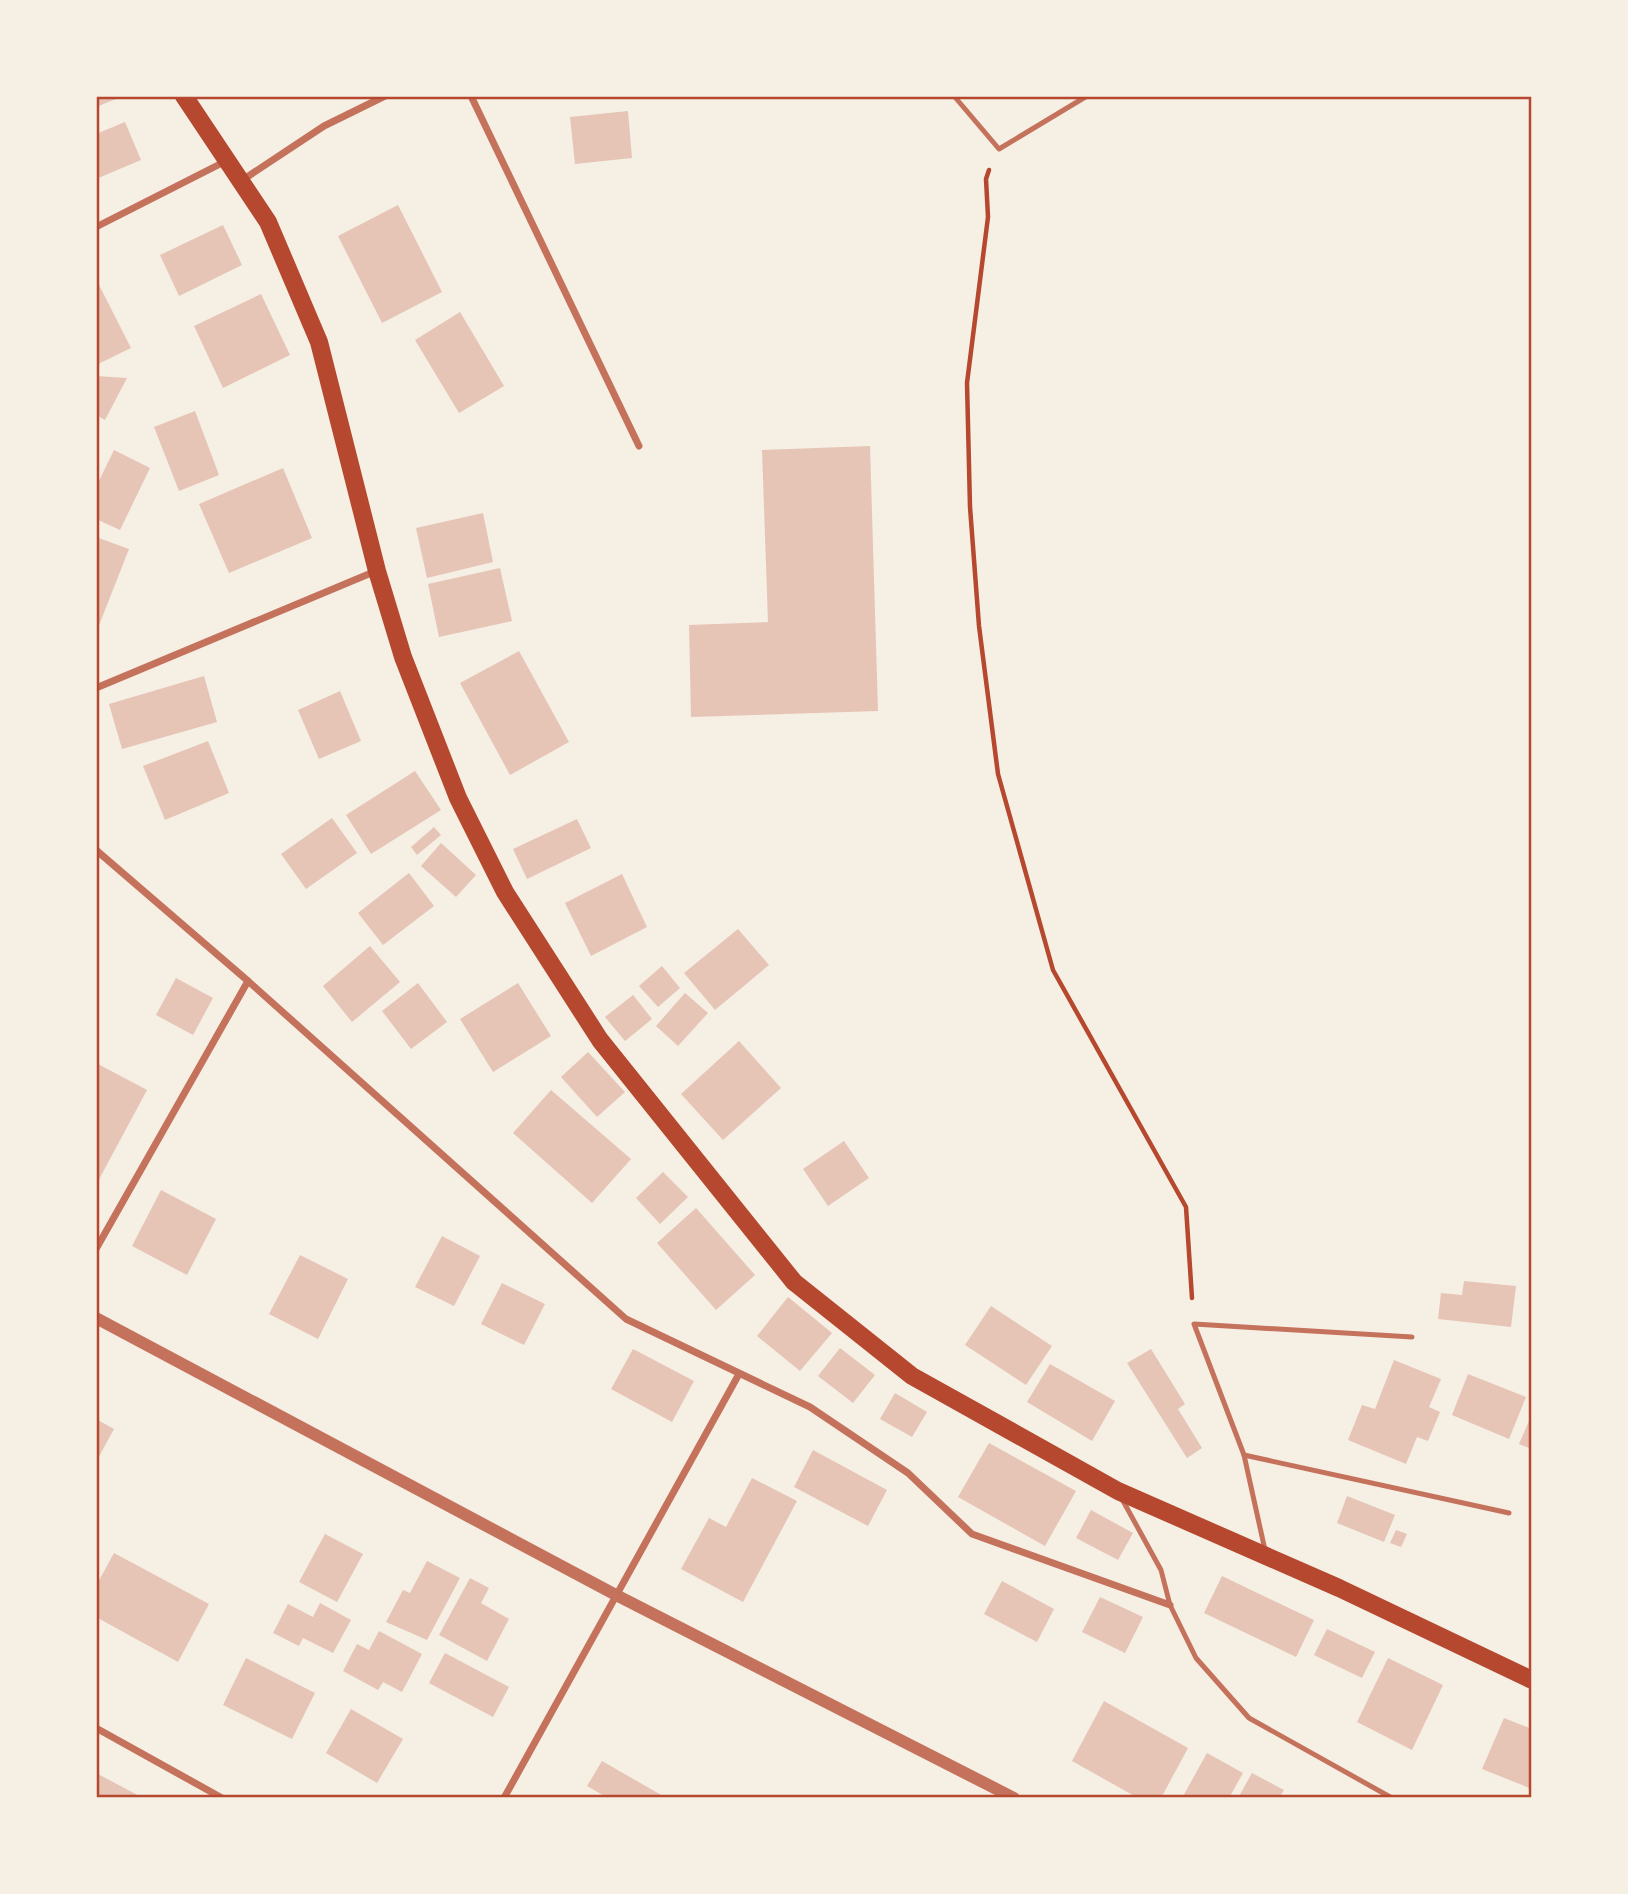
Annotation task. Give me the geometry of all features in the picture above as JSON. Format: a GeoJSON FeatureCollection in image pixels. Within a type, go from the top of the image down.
{"type":"FeatureCollection","features":[{"type":"Feature","properties":{"kind":"main road"},"geometry":{"type":"LineString","coordinates":[[184,96],[268,222],[319,342],[377,570],[403,657],[458,798],[505,892],[600,1040],[794,1282],[912,1376],[1118,1491],[1267,1557],[1532,1681]]}},
{"type":"Feature","properties":{"kind":"street"},"geometry":{"type":"LineString","coordinates":[[240,182],[324,126],[385,96]]}},
{"type":"Feature","properties":{"kind":"street"},"geometry":{"type":"LineString","coordinates":[[471,96],[639,446]]}},
{"type":"Feature","properties":{"kind":"street"},"geometry":{"type":"LineString","coordinates":[[96,227],[226,161]]}},
{"type":"Feature","properties":{"kind":"street"},"geometry":{"type":"LineString","coordinates":[[96,688],[377,570]]}},
{"type":"Feature","properties":{"kind":"street"},"geometry":{"type":"LineString","coordinates":[[96,850],[248,981],[626,1318],[810,1407],[908,1473],[972,1534],[1170,1605]]}},
{"type":"Feature","properties":{"kind":"street"},"geometry":{"type":"LineString","coordinates":[[96,1250],[248,981]]}},
{"type":"Feature","properties":{"kind":"street"},"geometry":{"type":"LineString","coordinates":[[96,1318],[617,1595],[1014,1798]]}},
{"type":"Feature","properties":{"kind":"street"},"geometry":{"type":"LineString","coordinates":[[504,1798],[739,1374]]}},
{"type":"Feature","properties":{"kind":"street"},"geometry":{"type":"LineString","coordinates":[[96,1728],[222,1798]]}},
{"type":"Feature","properties":{"kind":"lane"},"geometry":{"type":"LineString","coordinates":[[954,96],[999,149],[1087,96]]}},
{"type":"Feature","properties":{"kind":"lane"},"geometry":{"type":"LineString","coordinates":[[1267,1557],[1244,1455],[1194,1324],[1412,1337]]}},
{"type":"Feature","properties":{"kind":"lane"},"geometry":{"type":"LineString","coordinates":[[1244,1455],[1509,1513]]}},
{"type":"Feature","properties":{"kind":"lane"},"geometry":{"type":"LineString","coordinates":[[1118,1491],[1161,1570],[1170,1605],[1196,1658],[1249,1718],[1392,1798]]}},
{"type":"Feature","properties":{"kind":"path"},"geometry":{"type":"LineString","coordinates":[[999,149],[985,179],[988,218],[967,383],[970,507],[979,626],[998,774],[1053,970],[1186,1207],[1194,1324]]}},
{"type":"Feature","properties":{"kind":"building"},"geometry":{"type":"Polygon","coordinates":[[[96,96],[115,96],[116,99],[96,107],[96,96]]]}},
{"type":"Feature","properties":{"kind":"building"},"geometry":{"type":"Polygon","coordinates":[[[628,111],[632,158],[575,164],[570,117],[628,111]]]}},
{"type":"Feature","properties":{"kind":"building"},"geometry":{"type":"Polygon","coordinates":[[[125,122],[141,160],[96,179],[96,134],[125,122]]]}},
{"type":"Feature","properties":{"kind":"building"},"geometry":{"type":"Polygon","coordinates":[[[398,205],[442,292],[382,323],[338,236],[398,205]]]}},
{"type":"Feature","properties":{"kind":"building"},"geometry":{"type":"Polygon","coordinates":[[[223,225],[242,265],[179,296],[160,255],[223,225]]]}},
{"type":"Feature","properties":{"kind":"building"},"geometry":{"type":"Polygon","coordinates":[[[96,279],[131,348],[96,365],[96,279]]]}},
{"type":"Feature","properties":{"kind":"building"},"geometry":{"type":"Polygon","coordinates":[[[261,294],[290,355],[223,388],[194,326],[261,294]]]}},
{"type":"Feature","properties":{"kind":"building"},"geometry":{"type":"Polygon","coordinates":[[[460,312],[504,386],[459,413],[415,340],[460,312]]]}},
{"type":"Feature","properties":{"kind":"building"},"geometry":{"type":"Polygon","coordinates":[[[96,376],[127,378],[105,420],[96,415],[96,376]]]}},
{"type":"Feature","properties":{"kind":"building"},"geometry":{"type":"Polygon","coordinates":[[[195,411],[219,475],[179,491],[154,427],[195,411]]]}},
{"type":"Feature","properties":{"kind":"building"},"geometry":{"type":"Polygon","coordinates":[[[870,446],[878,711],[691,717],[689,625],[768,622],[762,450],[870,446]]]}},
{"type":"Feature","properties":{"kind":"building"},"geometry":{"type":"Polygon","coordinates":[[[114,450],[150,468],[120,530],[96,519],[96,487],[114,450]]]}},
{"type":"Feature","properties":{"kind":"building"},"geometry":{"type":"Polygon","coordinates":[[[283,468],[312,538],[229,573],[199,504],[283,468]]]}},
{"type":"Feature","properties":{"kind":"building"},"geometry":{"type":"Polygon","coordinates":[[[483,513],[493,562],[427,578],[416,528],[483,513]]]}},
{"type":"Feature","properties":{"kind":"building"},"geometry":{"type":"Polygon","coordinates":[[[96,537],[129,549],[96,633],[96,537]]]}},
{"type":"Feature","properties":{"kind":"building"},"geometry":{"type":"Polygon","coordinates":[[[500,568],[512,621],[439,637],[428,584],[500,568]]]}},
{"type":"Feature","properties":{"kind":"building"},"geometry":{"type":"Polygon","coordinates":[[[519,651],[569,742],[510,775],[460,683],[519,651]]]}},
{"type":"Feature","properties":{"kind":"building"},"geometry":{"type":"Polygon","coordinates":[[[204,676],[217,722],[122,749],[109,704],[204,676]]]}},
{"type":"Feature","properties":{"kind":"building"},"geometry":{"type":"Polygon","coordinates":[[[340,691],[361,741],[319,759],[298,710],[340,691]]]}},
{"type":"Feature","properties":{"kind":"building"},"geometry":{"type":"Polygon","coordinates":[[[208,741],[229,793],[165,820],[143,766],[208,741]]]}},
{"type":"Feature","properties":{"kind":"building"},"geometry":{"type":"Polygon","coordinates":[[[415,771],[441,810],[371,854],[346,815],[415,771]]]}},
{"type":"Feature","properties":{"kind":"building"},"geometry":{"type":"Polygon","coordinates":[[[332,818],[357,853],[306,889],[281,854],[332,818]]]}},
{"type":"Feature","properties":{"kind":"building"},"geometry":{"type":"Polygon","coordinates":[[[577,819],[591,848],[527,879],[513,849],[577,819]]]}},
{"type":"Feature","properties":{"kind":"building"},"geometry":{"type":"Polygon","coordinates":[[[434,827],[441,835],[417,855],[411,847],[434,827]]]}},
{"type":"Feature","properties":{"kind":"building"},"geometry":{"type":"Polygon","coordinates":[[[441,843],[476,875],[456,897],[421,866],[441,843]]]}},
{"type":"Feature","properties":{"kind":"building"},"geometry":{"type":"Polygon","coordinates":[[[409,873],[434,906],[383,945],[358,913],[409,873]]]}},
{"type":"Feature","properties":{"kind":"building"},"geometry":{"type":"Polygon","coordinates":[[[622,874],[647,927],[591,956],[565,903],[622,874]]]}},
{"type":"Feature","properties":{"kind":"building"},"geometry":{"type":"Polygon","coordinates":[[[738,929],[769,965],[715,1010],[684,973],[738,929]]]}},
{"type":"Feature","properties":{"kind":"building"},"geometry":{"type":"Polygon","coordinates":[[[370,946],[400,982],[352,1022],[323,986],[370,946]]]}},
{"type":"Feature","properties":{"kind":"building"},"geometry":{"type":"Polygon","coordinates":[[[662,966],[680,988],[658,1007],[639,986],[662,966]]]}},
{"type":"Feature","properties":{"kind":"building"},"geometry":{"type":"Polygon","coordinates":[[[176,978],[213,998],[193,1035],[156,1015],[176,978]]]}},
{"type":"Feature","properties":{"kind":"building"},"geometry":{"type":"Polygon","coordinates":[[[418,983],[447,1022],[411,1049],[382,1011],[418,983]]]}},
{"type":"Feature","properties":{"kind":"building"},"geometry":{"type":"Polygon","coordinates":[[[518,983],[551,1036],[493,1072],[460,1019],[518,983]]]}},
{"type":"Feature","properties":{"kind":"building"},"geometry":{"type":"Polygon","coordinates":[[[685,993],[708,1013],[678,1046],[656,1026],[685,993]]]}},
{"type":"Feature","properties":{"kind":"building"},"geometry":{"type":"Polygon","coordinates":[[[633,995],[652,1019],[625,1041],[605,1017],[633,995]]]}},
{"type":"Feature","properties":{"kind":"building"},"geometry":{"type":"Polygon","coordinates":[[[739,1041],[781,1088],[723,1140],[681,1094],[739,1041]]]}},
{"type":"Feature","properties":{"kind":"building"},"geometry":{"type":"Polygon","coordinates":[[[588,1052],[625,1092],[597,1117],[561,1077],[588,1052]]]}},
{"type":"Feature","properties":{"kind":"building"},"geometry":{"type":"Polygon","coordinates":[[[96,1063],[147,1090],[96,1185],[96,1063]]]}},
{"type":"Feature","properties":{"kind":"building"},"geometry":{"type":"Polygon","coordinates":[[[551,1090],[631,1159],[592,1203],[513,1133],[551,1090]]]}},
{"type":"Feature","properties":{"kind":"building"},"geometry":{"type":"Polygon","coordinates":[[[844,1141],[869,1178],[828,1206],[803,1169],[844,1141]]]}},
{"type":"Feature","properties":{"kind":"building"},"geometry":{"type":"Polygon","coordinates":[[[663,1172],[688,1197],[660,1224],[636,1198],[663,1172]]]}},
{"type":"Feature","properties":{"kind":"building"},"geometry":{"type":"Polygon","coordinates":[[[161,1190],[216,1219],[187,1275],[132,1246],[161,1190]]]}},
{"type":"Feature","properties":{"kind":"building"},"geometry":{"type":"Polygon","coordinates":[[[696,1208],[755,1275],[716,1310],[657,1243],[696,1208]]]}},
{"type":"Feature","properties":{"kind":"building"},"geometry":{"type":"Polygon","coordinates":[[[442,1236],[480,1256],[454,1306],[415,1287],[442,1236]]]}},
{"type":"Feature","properties":{"kind":"building"},"geometry":{"type":"Polygon","coordinates":[[[300,1255],[348,1279],[318,1339],[269,1314],[300,1255]]]}},
{"type":"Feature","properties":{"kind":"building"},"geometry":{"type":"Polygon","coordinates":[[[1464,1281],[1516,1286],[1511,1327],[1438,1319],[1441,1293],[1462,1295],[1464,1281]]]}},
{"type":"Feature","properties":{"kind":"building"},"geometry":{"type":"Polygon","coordinates":[[[502,1283],[545,1304],[524,1345],[481,1324],[502,1283]]]}},
{"type":"Feature","properties":{"kind":"building"},"geometry":{"type":"Polygon","coordinates":[[[788,1297],[832,1333],[800,1371],[757,1336],[788,1297]]]}},
{"type":"Feature","properties":{"kind":"building"},"geometry":{"type":"Polygon","coordinates":[[[991,1306],[1052,1346],[1026,1385],[965,1345],[991,1306]]]}},
{"type":"Feature","properties":{"kind":"building"},"geometry":{"type":"Polygon","coordinates":[[[840,1348],[875,1375],[853,1403],[818,1376],[840,1348]]]}},
{"type":"Feature","properties":{"kind":"building"},"geometry":{"type":"Polygon","coordinates":[[[633,1349],[694,1381],[672,1422],[611,1389],[633,1349]]]}},
{"type":"Feature","properties":{"kind":"building"},"geometry":{"type":"Polygon","coordinates":[[[1151,1349],[1185,1404],[1178,1409],[1202,1448],[1187,1458],[1127,1363],[1151,1349]]]}},
{"type":"Feature","properties":{"kind":"building"},"geometry":{"type":"Polygon","coordinates":[[[1394,1360],[1441,1379],[1429,1407],[1440,1412],[1428,1441],[1417,1437],[1406,1464],[1348,1440],[1362,1405],[1375,1409],[1394,1360]]]}},
{"type":"Feature","properties":{"kind":"building"},"geometry":{"type":"Polygon","coordinates":[[[1050,1364],[1115,1401],[1092,1441],[1027,1402],[1050,1364]]]}},
{"type":"Feature","properties":{"kind":"building"},"geometry":{"type":"Polygon","coordinates":[[[1468,1374],[1526,1397],[1509,1439],[1452,1415],[1468,1374]]]}},
{"type":"Feature","properties":{"kind":"building"},"geometry":{"type":"Polygon","coordinates":[[[895,1393],[927,1412],[912,1437],[880,1419],[895,1393]]]}},
{"type":"Feature","properties":{"kind":"building"},"geometry":{"type":"Polygon","coordinates":[[[1532,1414],[1532,1449],[1519,1444],[1532,1414]]]}},
{"type":"Feature","properties":{"kind":"building"},"geometry":{"type":"Polygon","coordinates":[[[96,1419],[114,1429],[96,1462],[96,1419]]]}},
{"type":"Feature","properties":{"kind":"building"},"geometry":{"type":"Polygon","coordinates":[[[989,1443],[1076,1491],[1045,1546],[958,1497],[989,1443]]]}},
{"type":"Feature","properties":{"kind":"building"},"geometry":{"type":"Polygon","coordinates":[[[813,1450],[887,1490],[868,1526],[794,1487],[813,1450]]]}},
{"type":"Feature","properties":{"kind":"building"},"geometry":{"type":"Polygon","coordinates":[[[752,1478],[797,1501],[743,1602],[681,1569],[709,1518],[726,1527],[752,1478]]]}},
{"type":"Feature","properties":{"kind":"building"},"geometry":{"type":"Polygon","coordinates":[[[1347,1496],[1395,1515],[1384,1542],[1337,1523],[1347,1496]]]}},
{"type":"Feature","properties":{"kind":"building"},"geometry":{"type":"Polygon","coordinates":[[[1091,1510],[1133,1533],[1118,1560],[1076,1538],[1091,1510]]]}},
{"type":"Feature","properties":{"kind":"building"},"geometry":{"type":"Polygon","coordinates":[[[1396,1530],[1407,1534],[1401,1547],[1390,1543],[1396,1530]]]}},
{"type":"Feature","properties":{"kind":"building"},"geometry":{"type":"Polygon","coordinates":[[[325,1534],[363,1554],[337,1602],[299,1582],[325,1534]]]}},
{"type":"Feature","properties":{"kind":"building"},"geometry":{"type":"Polygon","coordinates":[[[114,1553],[209,1604],[178,1662],[96,1617],[96,1586],[114,1553]]]}},
{"type":"Feature","properties":{"kind":"building"},"geometry":{"type":"Polygon","coordinates":[[[427,1561],[460,1578],[427,1640],[386,1622],[403,1590],[410,1593],[427,1561]]]}},
{"type":"Feature","properties":{"kind":"building"},"geometry":{"type":"Polygon","coordinates":[[[1222,1576],[1314,1620],[1296,1657],[1204,1613],[1222,1576]]]}},
{"type":"Feature","properties":{"kind":"building"},"geometry":{"type":"Polygon","coordinates":[[[470,1578],[489,1588],[481,1603],[509,1619],[487,1661],[439,1635],[470,1578]]]}},
{"type":"Feature","properties":{"kind":"building"},"geometry":{"type":"Polygon","coordinates":[[[1002,1581],[1054,1609],[1037,1642],[984,1614],[1002,1581]]]}},
{"type":"Feature","properties":{"kind":"building"},"geometry":{"type":"Polygon","coordinates":[[[1100,1597],[1143,1617],[1125,1653],[1082,1632],[1100,1597]]]}},
{"type":"Feature","properties":{"kind":"building"},"geometry":{"type":"Polygon","coordinates":[[[320,1603],[351,1620],[333,1653],[303,1638],[299,1646],[273,1633],[288,1604],[313,1617],[320,1603]]]}},
{"type":"Feature","properties":{"kind":"building"},"geometry":{"type":"Polygon","coordinates":[[[1327,1629],[1375,1652],[1362,1678],[1314,1655],[1327,1629]]]}},
{"type":"Feature","properties":{"kind":"building"},"geometry":{"type":"Polygon","coordinates":[[[379,1631],[422,1654],[402,1692],[383,1682],[378,1690],[343,1671],[357,1644],[369,1650],[379,1631]]]}},
{"type":"Feature","properties":{"kind":"building"},"geometry":{"type":"Polygon","coordinates":[[[445,1653],[509,1687],[493,1717],[429,1683],[445,1653]]]}},
{"type":"Feature","properties":{"kind":"building"},"geometry":{"type":"Polygon","coordinates":[[[246,1658],[315,1693],[292,1739],[223,1705],[246,1658]]]}},
{"type":"Feature","properties":{"kind":"building"},"geometry":{"type":"Polygon","coordinates":[[[1388,1658],[1443,1685],[1412,1750],[1357,1722],[1388,1658]]]}},
{"type":"Feature","properties":{"kind":"building"},"geometry":{"type":"Polygon","coordinates":[[[1104,1701],[1188,1748],[1161,1798],[1138,1798],[1072,1761],[1104,1701]]]}},
{"type":"Feature","properties":{"kind":"building"},"geometry":{"type":"Polygon","coordinates":[[[351,1709],[403,1739],[377,1783],[326,1753],[351,1709]]]}},
{"type":"Feature","properties":{"kind":"building"},"geometry":{"type":"Polygon","coordinates":[[[1504,1718],[1532,1729],[1532,1789],[1482,1769],[1504,1718]]]}},
{"type":"Feature","properties":{"kind":"building"},"geometry":{"type":"Polygon","coordinates":[[[1207,1753],[1243,1773],[1229,1798],[1182,1798],[1207,1753]]]}},
{"type":"Feature","properties":{"kind":"building"},"geometry":{"type":"Polygon","coordinates":[[[602,1761],[663,1796],[662,1798],[608,1798],[587,1786],[602,1761]]]}},
{"type":"Feature","properties":{"kind":"building"},"geometry":{"type":"Polygon","coordinates":[[[1252,1773],[1284,1790],[1279,1798],[1238,1798],[1252,1773]]]}},
{"type":"Feature","properties":{"kind":"building"},"geometry":{"type":"Polygon","coordinates":[[[98,1774],[143,1798],[96,1798],[98,1774]]]}}]}
